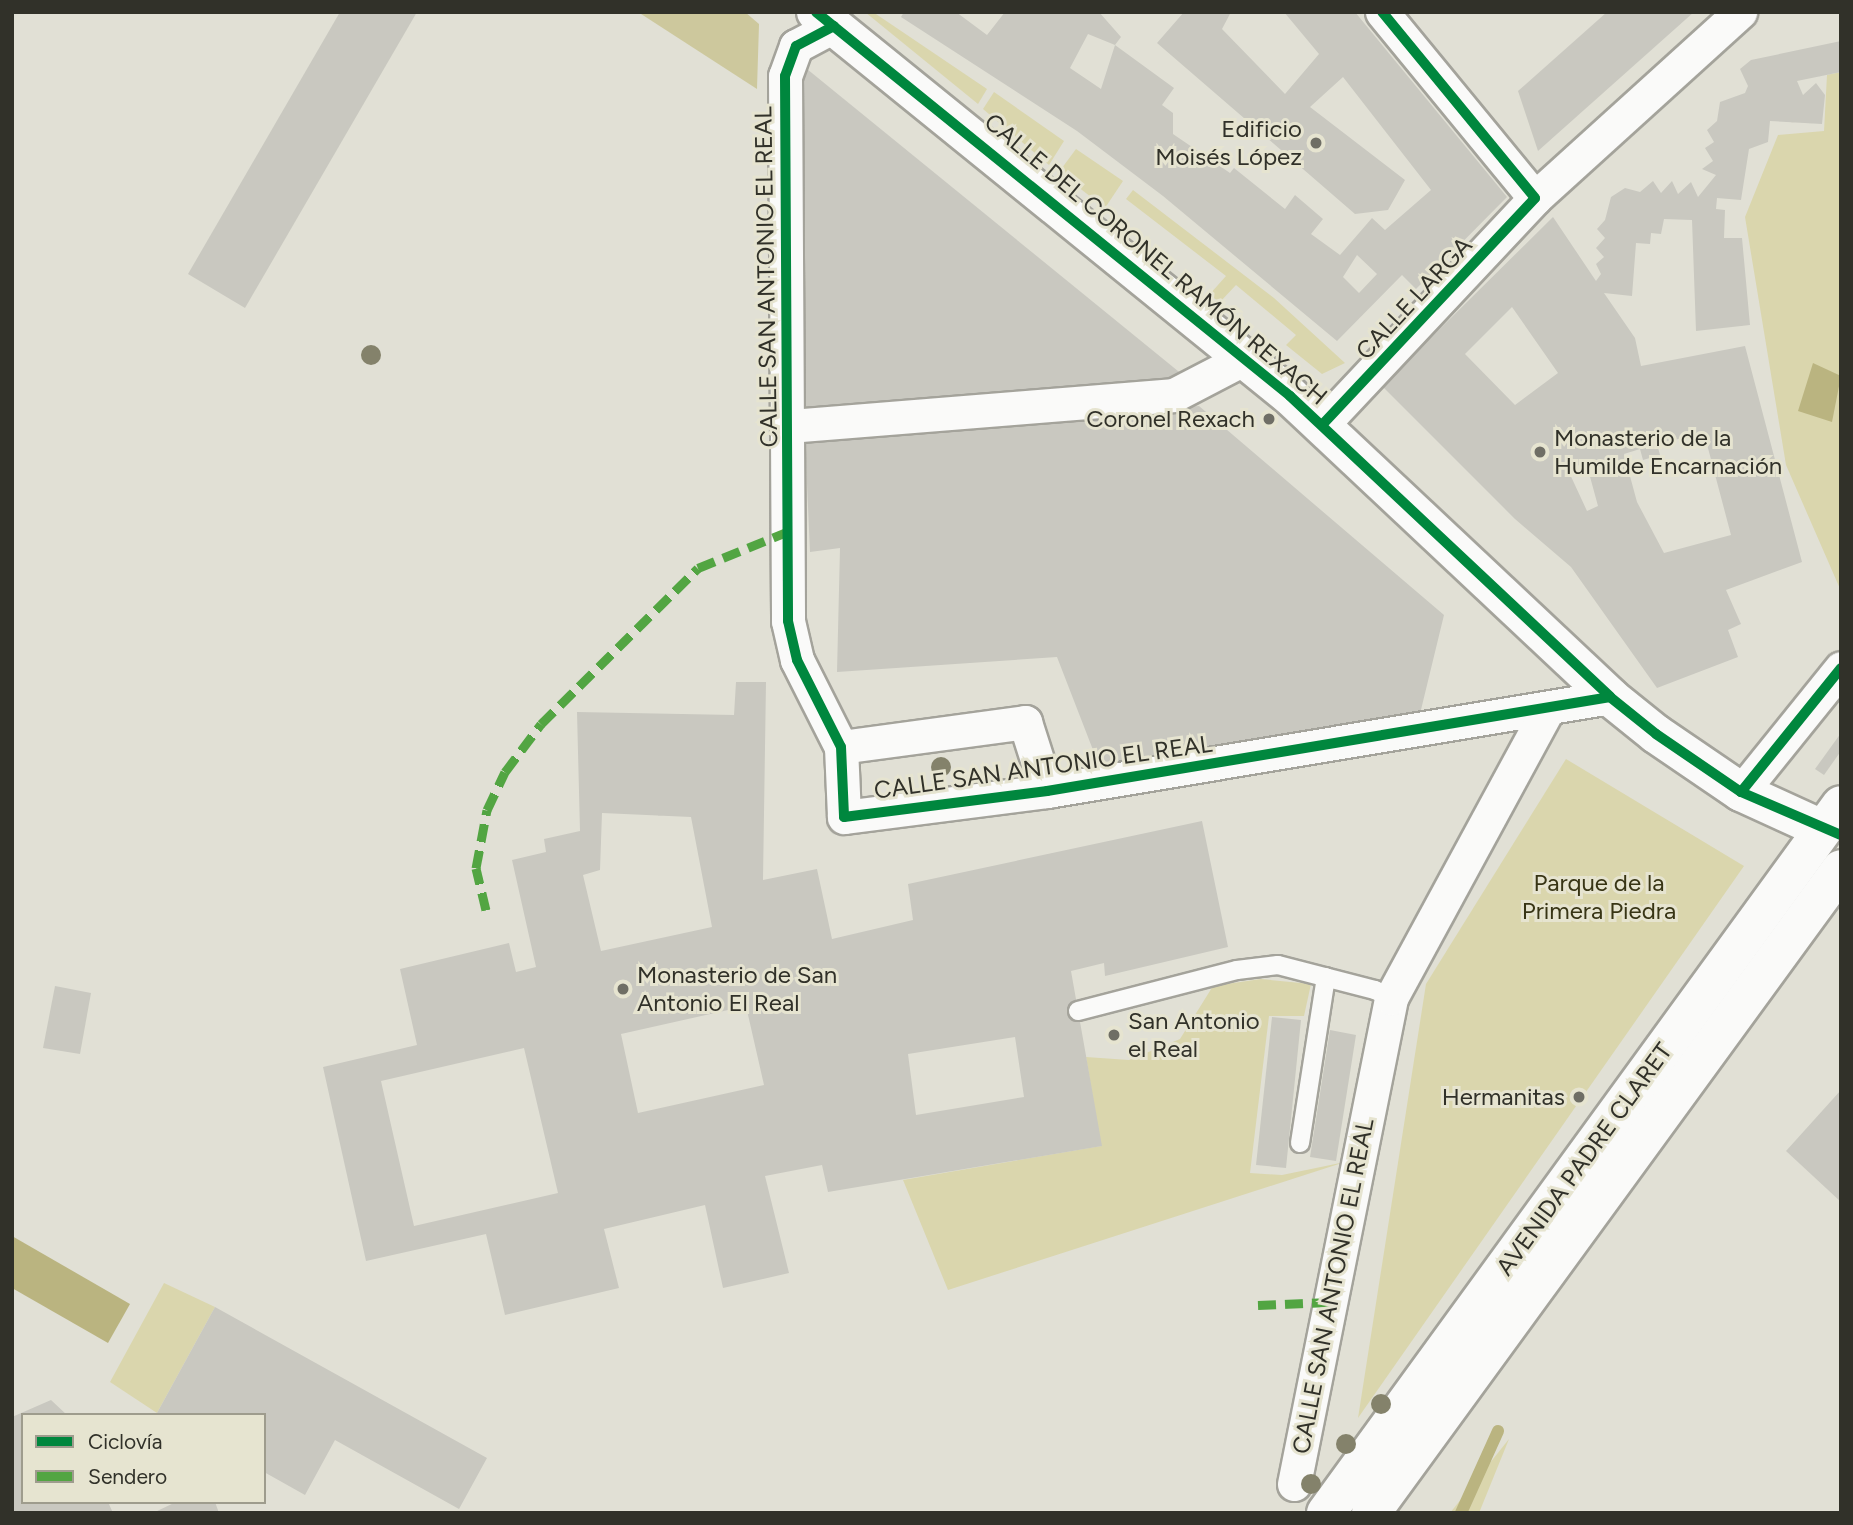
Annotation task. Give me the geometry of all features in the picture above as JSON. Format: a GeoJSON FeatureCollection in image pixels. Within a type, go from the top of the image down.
{"type":"FeatureCollection","features":[{"type":"Feature","properties":{"kind":"main road","name":"CALLE DEL CORONEL RAMÓN REXACH"},"geometry":{"type":"LineString","coordinates":[[825,19],[1245,358],[1322,425],[1610,697],[1681,754],[1741,792],[1836,824]]}},
{"type":"Feature","properties":{"kind":"main road"},"geometry":{"type":"LineString","coordinates":[[1836,824],[1838,873]]}},
{"type":"Feature","properties":{"kind":"main road","name":"AVENIDA PADRE CLARET"},"geometry":{"type":"LineString","coordinates":[[1326,1513],[1836,824]]}},
{"type":"Feature","properties":{"kind":"main road","name":"AVENIDA PADRE CLARET"},"geometry":{"type":"LineString","coordinates":[[1371,1513],[1838,873]]}},
{"type":"Feature","properties":{"kind":"street"},"geometry":{"type":"LineString","coordinates":[[1382,12],[1535,198]]}},
{"type":"Feature","properties":{"kind":"street","name":"CALLE LARGA"},"geometry":{"type":"LineString","coordinates":[[1322,425],[1535,198],[1740,12]]}},
{"type":"Feature","properties":{"kind":"street","name":"CALLE SAN ANTONIO EL REAL"},"geometry":{"type":"LineString","coordinates":[[825,19],[796,46],[785,76],[792,644],[841,747],[844,817],[1047,791],[1610,697]]}},
{"type":"Feature","properties":{"kind":"street"},"geometry":{"type":"LineString","coordinates":[[789,426],[1174,396],[1245,358]]}},
{"type":"Feature","properties":{"kind":"street"},"geometry":{"type":"LineString","coordinates":[[1741,792],[1841,668]]}},
{"type":"Feature","properties":{"kind":"street","name":"CALLE SAN ANTONIO EL REAL"},"geometry":{"type":"LineString","coordinates":[[1294,1484],[1391,998],[1548,709]]}},
{"type":"Feature","properties":{"kind":"street","name":"CALLE SAN ANTONIO EL REAL"},"geometry":{"type":"LineString","coordinates":[[841,747],[1025,722],[1047,791]]}},
{"type":"Feature","properties":{"kind":"lane"},"geometry":{"type":"LineString","coordinates":[[1078,1011],[1237,970],[1278,965],[1391,998]]}},
{"type":"Feature","properties":{"kind":"lane"},"geometry":{"type":"LineString","coordinates":[[1300,1143],[1326,977]]}},
{"type":"Feature","properties":{"kind":"green space"},"geometry":{"type":"Polygon","coordinates":[[[865,12],[873,12],[987,89],[978,104],[865,12]]]}},
{"type":"Feature","properties":{"kind":"green space"},"geometry":{"type":"Polygon","coordinates":[[[1841,72],[1841,591],[1786,465],[1745,217],[1778,135],[1824,131],[1827,75],[1841,72]]]}},
{"type":"Feature","properties":{"kind":"green space"},"geometry":{"type":"Polygon","coordinates":[[[994,92],[1064,141],[1049,165],[983,109],[994,92]]]}},
{"type":"Feature","properties":{"kind":"green space"},"geometry":{"type":"Polygon","coordinates":[[[1076,149],[1123,181],[1105,208],[1059,172],[1076,149]]]}},
{"type":"Feature","properties":{"kind":"green space"},"geometry":{"type":"Polygon","coordinates":[[[1133,190],[1274,298],[1345,363],[1322,374],[1286,345],[1296,335],[1236,285],[1220,302],[1209,295],[1226,276],[1126,199],[1133,190]]]}},
{"type":"Feature","properties":{"kind":"green space","name":"Parque de la Primera Piedra"},"geometry":{"type":"Polygon","coordinates":[[[1566,759],[1744,866],[1358,1418],[1426,984],[1566,759]]]}},
{"type":"Feature","properties":{"kind":"green space"},"geometry":{"type":"Polygon","coordinates":[[[1261,979],[1311,984],[1304,1016],[1269,1016],[1250,1173],[1282,1175],[1345,1162],[948,1290],[903,1180],[1101,1146],[1086,1057],[1129,1060],[1180,1039],[1213,986],[1261,979]]]}},
{"type":"Feature","properties":{"kind":"green space"},"geometry":{"type":"Polygon","coordinates":[[[164,1283],[215,1307],[157,1413],[110,1382],[164,1283]]]}},
{"type":"Feature","properties":{"kind":"green space"},"geometry":{"type":"Polygon","coordinates":[[[1509,1439],[1479,1513],[1450,1513],[1509,1439]]]}},
{"type":"Feature","properties":{"kind":"shaded area"},"geometry":{"type":"Polygon","coordinates":[[[638,12],[745,12],[759,24],[757,89],[638,12]]]}},
{"type":"Feature","properties":{"kind":"shaded area"},"geometry":{"type":"Polygon","coordinates":[[[1813,363],[1841,376],[1832,422],[1798,411],[1813,363]]]}},
{"type":"Feature","properties":{"kind":"shaded area"},"geometry":{"type":"Polygon","coordinates":[[[12,1236],[130,1304],[108,1343],[12,1288],[12,1236]]]}},
{"type":"Feature","properties":{"kind":"building"},"geometry":{"type":"Polygon","coordinates":[[[340,12],[417,12],[245,308],[188,274],[340,12]]]}},
{"type":"Feature","properties":{"kind":"building"},"geometry":{"type":"Polygon","coordinates":[[[904,12],[956,12],[987,35],[1005,12],[1099,12],[1121,37],[1115,45],[1174,88],[1162,105],[1173,113],[1173,134],[1230,173],[1234,168],[1285,209],[1295,195],[1323,219],[1311,234],[1340,255],[1372,218],[1385,230],[1431,190],[1343,77],[1310,107],[1405,180],[1388,210],[1355,214],[1157,43],[1184,12],[1231,12],[1222,29],[1285,94],[1319,54],[1284,12],[1355,12],[1507,197],[1416,289],[1402,275],[1337,341],[1163,196],[1077,131],[901,17],[904,12]],[[1088,34],[1070,68],[1101,89],[1115,45],[1088,34]],[[1357,255],[1343,277],[1359,293],[1377,274],[1357,255]]]}},
{"type":"Feature","properties":{"kind":"building"},"geometry":{"type":"Polygon","coordinates":[[[1607,12],[1694,12],[1538,151],[1518,91],[1607,12]]]}},
{"type":"Feature","properties":{"kind":"building","name":"Monasterio de la Humilde Encarnación"},"geometry":{"type":"Polygon","coordinates":[[[1841,41],[1841,72],[1797,81],[1803,95],[1816,83],[1825,95],[1822,124],[1770,121],[1768,142],[1749,149],[1741,200],[1717,198],[1716,209],[1725,210],[1724,238],[1742,238],[1750,325],[1696,331],[1692,220],[1664,219],[1661,234],[1651,233],[1650,244],[1636,243],[1632,296],[1604,293],[1635,338],[1641,366],[1745,346],[1802,562],[1726,590],[1741,624],[1728,630],[1738,657],[1657,688],[1571,567],[1515,519],[1382,386],[1553,217],[1596,281],[1601,274],[1596,264],[1604,257],[1596,248],[1605,238],[1597,229],[1605,220],[1611,197],[1625,188],[1640,192],[1653,181],[1661,193],[1672,181],[1678,194],[1691,182],[1698,197],[1716,175],[1702,169],[1713,161],[1705,148],[1714,142],[1707,130],[1717,121],[1720,102],[1745,93],[1748,86],[1740,69],[1751,60],[1841,41]],[[1512,307],[1465,354],[1515,405],[1558,373],[1512,307]],[[1704,433],[1657,444],[1660,455],[1643,460],[1640,449],[1624,454],[1637,502],[1664,553],[1731,535],[1704,433]],[[1586,462],[1568,470],[1587,511],[1598,506],[1586,462]]]}},
{"type":"Feature","properties":{"kind":"building"},"geometry":{"type":"Polygon","coordinates":[[[807,69],[1189,380],[806,421],[796,78],[807,69]]]}},
{"type":"Feature","properties":{"kind":"building"},"geometry":{"type":"Polygon","coordinates":[[[1199,406],[1444,615],[1419,718],[1100,768],[1057,657],[837,672],[840,548],[810,552],[805,438],[1199,406]]]}},
{"type":"Feature","properties":{"kind":"building","name":"Monasterio de San Antonio El Real"},"geometry":{"type":"Polygon","coordinates":[[[736,682],[766,682],[763,880],[817,869],[832,939],[913,920],[908,884],[1202,821],[1228,947],[1105,976],[1104,963],[1071,971],[1102,1146],[828,1192],[822,1165],[765,1176],[789,1273],[723,1288],[705,1205],[604,1229],[619,1288],[505,1315],[486,1234],[366,1261],[323,1067],[417,1045],[400,969],[509,943],[516,972],[536,967],[512,860],[546,852],[544,839],[580,831],[577,712],[734,715],[736,682]],[[602,813],[600,870],[583,875],[601,951],[712,927],[691,817],[602,813]],[[746,1006],[621,1034],[638,1113],[764,1085],[746,1006]],[[1015,1037],[908,1054],[916,1115],[1024,1097],[1015,1037]],[[524,1048],[381,1081],[414,1226],[558,1193],[524,1048]]]}},
{"type":"Feature","properties":{"kind":"building"},"geometry":{"type":"Polygon","coordinates":[[[1841,733],[1841,751],[1824,775],[1815,769],[1841,733]]]}},
{"type":"Feature","properties":{"kind":"building"},"geometry":{"type":"Polygon","coordinates":[[[55,986],[91,993],[80,1054],[43,1048],[55,986]]]}},
{"type":"Feature","properties":{"kind":"building"},"geometry":{"type":"Polygon","coordinates":[[[1272,1017],[1301,1020],[1286,1168],[1256,1165],[1272,1017]]]}},
{"type":"Feature","properties":{"kind":"building"},"geometry":{"type":"Polygon","coordinates":[[[1330,1030],[1356,1035],[1336,1161],[1310,1157],[1330,1030]]]}},
{"type":"Feature","properties":{"kind":"building"},"geometry":{"type":"Polygon","coordinates":[[[1841,1090],[1841,1202],[1786,1151],[1841,1090]]]}},
{"type":"Feature","properties":{"kind":"building"},"geometry":{"type":"Polygon","coordinates":[[[215,1307],[487,1458],[459,1509],[335,1440],[305,1495],[266,1473],[266,1413],[157,1413],[215,1307]]]}},
{"type":"Feature","properties":{"kind":"building"},"geometry":{"type":"Polygon","coordinates":[[[51,1400],[65,1413],[21,1413],[51,1400]]]}},
{"type":"Feature","properties":{"kind":"building"},"geometry":{"type":"Polygon","coordinates":[[[21,1413],[21,1504],[109,1504],[113,1513],[12,1513],[12,1417],[21,1413]]]}},
{"type":"Feature","properties":{"kind":"building"},"geometry":{"type":"Polygon","coordinates":[[[172,1504],[216,1504],[219,1513],[153,1513],[172,1504]]]}},
{"type":"Feature","properties":{"kind":"waterway"},"geometry":{"type":"LineString","coordinates":[[1461,1513],[1498,1431]]}},
{"type":"Feature","properties":{"kind":"marked path"},"geometry":{"type":"LineString","coordinates":[[486,910],[476,868],[487,810],[505,772],[541,724],[698,568],[789,531]]}},
{"type":"Feature","properties":{"kind":"marked path"},"geometry":{"type":"LineString","coordinates":[[1258,1305],[1330,1302]]}},
{"type":"Feature","properties":{"kind":"cycle path"},"geometry":{"type":"LineString","coordinates":[[816,12],[1290,396],[1610,697],[1656,734],[1741,792],[1841,835]]}},
{"type":"Feature","properties":{"kind":"cycle path"},"geometry":{"type":"LineString","coordinates":[[1322,425],[1535,198],[1382,12]]}},
{"type":"Feature","properties":{"kind":"cycle path"},"geometry":{"type":"LineString","coordinates":[[834,26],[796,46],[785,76],[788,621],[797,660],[841,747],[844,817],[1047,791],[1610,697]]}},
{"type":"Feature","properties":{"kind":"cycle path"},"geometry":{"type":"LineString","coordinates":[[1741,792],[1841,668]]}},
{"type":"Feature","properties":{"kind":"place","name":"Edificio Moisés López"},"geometry":{"type":"Point","coordinates":[1316,143]}},
{"type":"Feature","properties":{"kind":"place","name":"Coronel Rexach"},"geometry":{"type":"Point","coordinates":[1269,419]}},
{"type":"Feature","properties":{"kind":"place","name":"Monasterio de la Humilde Encarnación"},"geometry":{"type":"Point","coordinates":[1540,452]}},
{"type":"Feature","properties":{"kind":"place","name":"Monasterio de San Antonio El Real"},"geometry":{"type":"Point","coordinates":[623,989]}},
{"type":"Feature","properties":{"kind":"place","name":"San Antonio el Real"},"geometry":{"type":"Point","coordinates":[1114,1035]}},
{"type":"Feature","properties":{"kind":"place","name":"Hermanitas"},"geometry":{"type":"Point","coordinates":[1579,1097]}}]}
